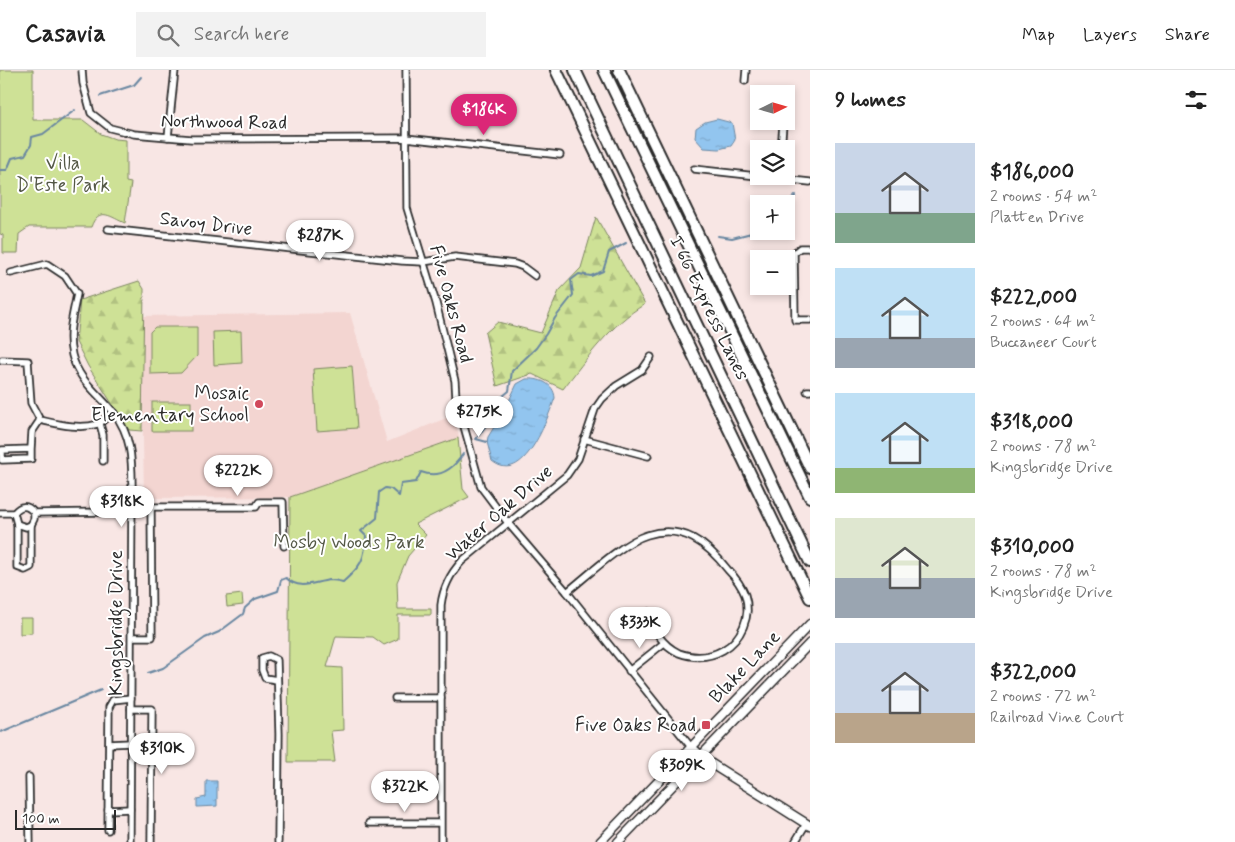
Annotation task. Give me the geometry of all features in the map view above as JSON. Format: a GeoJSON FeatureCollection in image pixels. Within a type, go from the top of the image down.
{"type":"FeatureCollection","features":[{"type":"Feature","properties":{"kind":"highway"},"geometry":{"type":"LineString","coordinates":[[556,70],[810,598]]}},
{"type":"Feature","properties":{"kind":"highway","name":"I 66 Express Lanes"},"geometry":{"type":"LineString","coordinates":[[575,70],[810,562]]}},
{"type":"Feature","properties":{"kind":"highway","name":"I 66 Express Lanes"},"geometry":{"type":"LineString","coordinates":[[604,70],[810,497]]}},
{"type":"Feature","properties":{"kind":"highway"},"geometry":{"type":"LineString","coordinates":[[619,70],[810,468]]}},
{"type":"Feature","properties":{"kind":"main road","name":"Blake Lane"},"geometry":{"type":"LineString","coordinates":[[600,842],[810,624]]}},
{"type":"Feature","properties":{"kind":"main road","name":"Blake Lane"},"geometry":{"type":"LineString","coordinates":[[618,842],[810,644]]}},
{"type":"Feature","properties":{"kind":"main road","name":"Five Oaks Road"},"geometry":{"type":"LineString","coordinates":[[691,747],[701,756],[808,825]]}},
{"type":"Feature","properties":{"kind":"street","name":"Northwood Road"},"geometry":{"type":"LineString","coordinates":[[82,70],[83,83],[91,113],[110,128],[134,134],[191,139],[406,138],[560,154]]}},
{"type":"Feature","properties":{"kind":"street"},"geometry":{"type":"LineString","coordinates":[[168,137],[175,70]]}},
{"type":"Feature","properties":{"kind":"street","name":"Five Oaks Road"},"geometry":{"type":"LineString","coordinates":[[406,70],[407,208],[445,338],[455,381],[456,398],[475,460],[476,472],[481,487],[508,523],[567,592],[691,747]]}},
{"type":"Feature","properties":{"kind":"street"},"geometry":{"type":"LineString","coordinates":[[745,81],[746,70]]}},
{"type":"Feature","properties":{"kind":"street"},"geometry":{"type":"LineString","coordinates":[[694,169],[750,174]]}},
{"type":"Feature","properties":{"kind":"street"},"geometry":{"type":"LineString","coordinates":[[795,180],[810,182]]}},
{"type":"Feature","properties":{"kind":"street","name":"Savoy Drive"},"geometry":{"type":"LineString","coordinates":[[108,229],[402,261],[423,262],[456,257],[515,264],[523,267],[534,276]]}},
{"type":"Feature","properties":{"kind":"street"},"geometry":{"type":"LineString","coordinates":[[810,248],[800,248],[794,253],[795,320],[810,320]]}},
{"type":"Feature","properties":{"kind":"street","name":"Kingsbridge Drive"},"geometry":{"type":"LineString","coordinates":[[11,273],[47,264],[65,276],[77,294],[70,332],[70,348],[73,360],[84,382],[113,411],[125,432],[131,450],[130,842]]}},
{"type":"Feature","properties":{"kind":"street","name":"Water Oak Drive"},"geometry":{"type":"LineString","coordinates":[[440,842],[441,605],[444,588],[452,572],[462,561],[567,475],[578,459],[591,418],[602,399],[616,386],[642,370],[651,357]]}},
{"type":"Feature","properties":{"kind":"street"},"geometry":{"type":"LineString","coordinates":[[2,360],[28,361],[30,403],[40,420],[81,427],[100,424],[113,411]]}},
{"type":"Feature","properties":{"kind":"street"},"geometry":{"type":"LineString","coordinates":[[31,449],[2,450],[2,460],[31,459],[32,432],[40,420]]}},
{"type":"Feature","properties":{"kind":"street"},"geometry":{"type":"LineString","coordinates":[[100,424],[103,435],[104,461]]}},
{"type":"Feature","properties":{"kind":"street"},"geometry":{"type":"LineString","coordinates":[[584,439],[648,456]]}},
{"type":"Feature","properties":{"kind":"street"},"geometry":{"type":"LineString","coordinates":[[34,513],[132,511],[151,507],[256,507],[259,502],[284,502],[284,546]]}},
{"type":"Feature","properties":{"kind":"street"},"geometry":{"type":"LineString","coordinates":[[23,506],[28,507],[34,513],[31,525],[31,567],[25,570],[17,567],[14,514],[23,506]]}},
{"type":"Feature","properties":{"kind":"street"},"geometry":{"type":"LineString","coordinates":[[132,637],[152,637],[151,507]]}},
{"type":"Feature","properties":{"kind":"street"},"geometry":{"type":"LineString","coordinates":[[0,513],[14,514]]}},
{"type":"Feature","properties":{"kind":"street"},"geometry":{"type":"LineString","coordinates":[[16,524],[26,527],[31,525]]}},
{"type":"Feature","properties":{"kind":"street"},"geometry":{"type":"LineString","coordinates":[[567,592],[625,546],[641,537],[669,532],[697,540],[715,553],[740,585],[746,599],[747,608],[745,623],[740,634],[732,644],[710,656],[697,657],[683,654],[664,643],[651,623],[649,612]]}},
{"type":"Feature","properties":{"kind":"street"},"geometry":{"type":"LineString","coordinates":[[629,670],[664,643]]}},
{"type":"Feature","properties":{"kind":"street"},"geometry":{"type":"LineString","coordinates":[[278,680],[278,842]]}},
{"type":"Feature","properties":{"kind":"street"},"geometry":{"type":"LineString","coordinates":[[108,830],[110,704],[116,699],[131,698]]}},
{"type":"Feature","properties":{"kind":"street"},"geometry":{"type":"LineString","coordinates":[[395,698],[441,698]]}},
{"type":"Feature","properties":{"kind":"street"},"geometry":{"type":"LineString","coordinates":[[131,709],[152,708],[151,842]]}},
{"type":"Feature","properties":{"kind":"street"},"geometry":{"type":"LineString","coordinates":[[109,744],[131,743]]}},
{"type":"Feature","properties":{"kind":"street"},"geometry":{"type":"LineString","coordinates":[[29,777],[30,842]]}},
{"type":"Feature","properties":{"kind":"street"},"geometry":{"type":"LineString","coordinates":[[108,810],[130,810]]}},
{"type":"Feature","properties":{"kind":"street"},"geometry":{"type":"LineString","coordinates":[[369,823],[440,823]]}},
{"type":"Feature","properties":{"kind":"street"},"geometry":{"type":"LineString","coordinates":[[795,842],[808,825]]}},
{"type":"Feature","properties":{"kind":"shaded area","name":"Mosaic Elementary School"},"geometry":{"type":"Polygon","coordinates":[[[350,313],[387,442],[454,415],[459,438],[291,497],[144,498],[141,316],[350,313]]]}},
{"type":"Feature","properties":{"kind":"green space","name":"Villa D'Este Park"},"geometry":{"type":"Polygon","coordinates":[[[0,70],[33,70],[33,120],[83,120],[101,134],[115,139],[126,140],[126,182],[131,183],[125,223],[111,216],[102,215],[94,220],[91,227],[29,227],[19,234],[18,253],[3,253],[3,235],[0,234],[0,70]]]}},
{"type":"Feature","properties":{"kind":"green space"},"geometry":{"type":"Polygon","coordinates":[[[596,217],[645,304],[621,321],[610,332],[563,389],[532,374],[497,386],[485,333],[498,322],[541,333],[559,291],[581,268],[596,217]]]}},
{"type":"Feature","properties":{"kind":"green space"},"geometry":{"type":"Polygon","coordinates":[[[139,281],[144,289],[142,431],[129,430],[88,366],[76,342],[80,300],[139,281]]]}},
{"type":"Feature","properties":{"kind":"green space"},"geometry":{"type":"Polygon","coordinates":[[[155,327],[197,327],[197,356],[181,373],[150,374],[150,332],[155,327]]]}},
{"type":"Feature","properties":{"kind":"green space"},"geometry":{"type":"Polygon","coordinates":[[[241,331],[242,363],[214,365],[213,332],[241,331]]]}},
{"type":"Feature","properties":{"kind":"green space"},"geometry":{"type":"Polygon","coordinates":[[[352,366],[357,428],[317,431],[313,369],[352,366]]]}},
{"type":"Feature","properties":{"kind":"green space"},"geometry":{"type":"Polygon","coordinates":[[[152,402],[191,402],[191,431],[152,431],[152,402]]]}},
{"type":"Feature","properties":{"kind":"green space","name":"Mosby Woods Park"},"geometry":{"type":"Polygon","coordinates":[[[458,438],[463,489],[469,497],[415,524],[426,535],[408,556],[397,582],[398,609],[431,609],[431,615],[398,615],[398,639],[384,645],[373,637],[336,636],[327,667],[342,668],[343,730],[331,731],[335,762],[288,762],[290,497],[458,438]]]}},
{"type":"Feature","properties":{"kind":"green space"},"geometry":{"type":"Polygon","coordinates":[[[242,594],[243,605],[227,607],[226,596],[242,594]]]}},
{"type":"Feature","properties":{"kind":"green space"},"geometry":{"type":"Polygon","coordinates":[[[20,618],[32,618],[32,633],[20,634],[20,618]]]}},
{"type":"Feature","properties":{"kind":"water"},"geometry":{"type":"Polygon","coordinates":[[[717,119],[732,123],[735,140],[731,146],[719,149],[704,148],[695,138],[696,128],[705,122],[717,119]]]}},
{"type":"Feature","properties":{"kind":"water"},"geometry":{"type":"Polygon","coordinates":[[[526,379],[536,379],[545,382],[552,389],[555,398],[540,434],[524,458],[514,465],[504,467],[492,461],[487,442],[488,437],[517,384],[526,379]]]}},
{"type":"Feature","properties":{"kind":"water"},"geometry":{"type":"Polygon","coordinates":[[[206,781],[217,781],[217,806],[197,807],[197,799],[206,797],[206,781]]]}},
{"type":"Feature","properties":{"kind":"waterway"},"geometry":{"type":"LineString","coordinates":[[100,96],[134,85],[141,77]]}},
{"type":"Feature","properties":{"kind":"waterway"},"geometry":{"type":"LineString","coordinates":[[0,170],[7,170],[12,158],[25,155],[31,145],[32,137],[43,134],[75,110]]}},
{"type":"Feature","properties":{"kind":"waterway"},"geometry":{"type":"LineString","coordinates":[[718,236],[732,238],[750,233]]}},
{"type":"Feature","properties":{"kind":"waterway"},"geometry":{"type":"LineString","coordinates":[[487,442],[476,439],[494,415],[497,401],[509,391],[512,371],[536,348],[555,318],[573,295],[571,280],[579,274],[591,276],[603,271],[609,252],[626,243]]}},
{"type":"Feature","properties":{"kind":"waterway"},"geometry":{"type":"LineString","coordinates":[[148,673],[163,668],[205,638],[219,632],[243,614],[245,608],[255,599],[278,591],[281,580],[286,578],[302,585],[330,580],[343,582],[361,562],[365,551],[366,536],[361,531],[377,518],[379,492],[385,488],[391,489],[399,496],[401,484],[416,482],[421,472],[434,474],[445,471],[455,464],[463,454]]}},
{"type":"Feature","properties":{"kind":"waterway"},"geometry":{"type":"LineString","coordinates":[[1,732],[101,690]]}},
{"type":"Feature","properties":{"kind":"place","name":"Mosaic Elementary School"},"geometry":{"type":"Point","coordinates":[259,404]}},
{"type":"Feature","properties":{"kind":"place","name":"Five Oaks Road"},"geometry":{"type":"Point","coordinates":[706,725]}}]}
